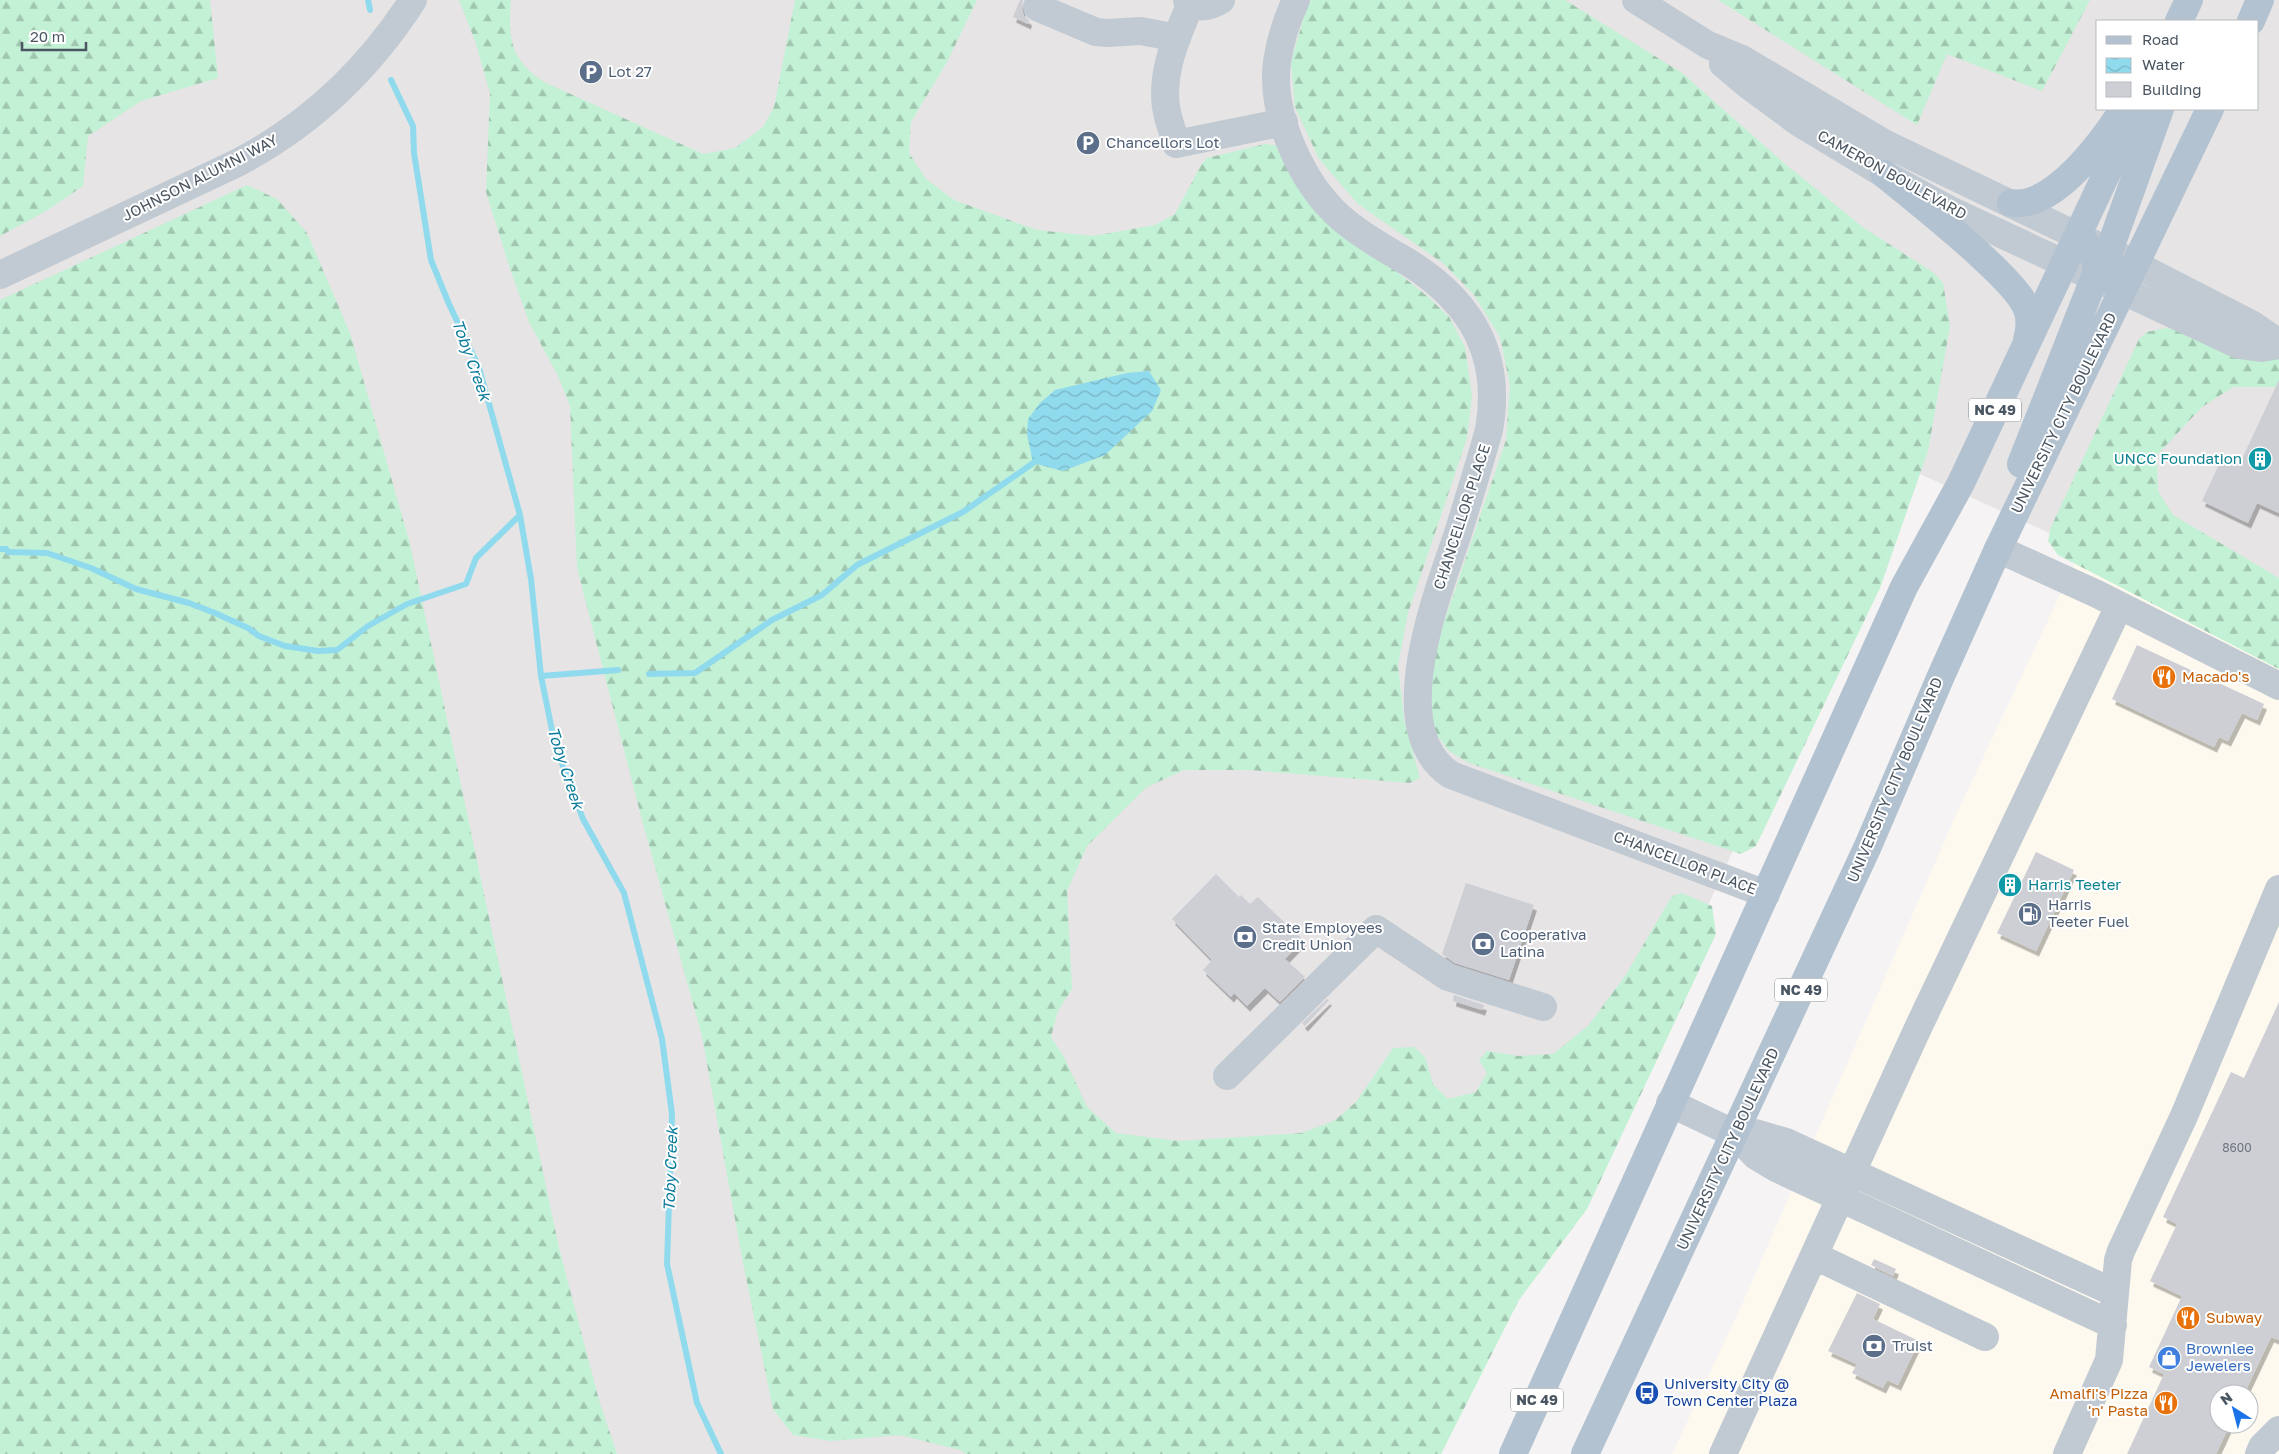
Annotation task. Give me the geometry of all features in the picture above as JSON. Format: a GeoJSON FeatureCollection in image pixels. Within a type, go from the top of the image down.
{"type":"FeatureCollection","features":[{"type":"Feature","properties":{"kind":"main road"},"geometry":{"type":"LineString","coordinates":[[2179,20],[2189,0]]}},
{"type":"Feature","properties":{"kind":"main road"},"geometry":{"type":"LineString","coordinates":[[2191,20],[2199,0]]}},
{"type":"Feature","properties":{"kind":"main road"},"geometry":{"type":"LineString","coordinates":[[2250,20],[2260,0]]}},
{"type":"Feature","properties":{"kind":"main road"},"geometry":{"type":"LineString","coordinates":[[2011,203],[2024,204],[2037,199],[2063,181],[2095,147],[2123,110]]}},
{"type":"Feature","properties":{"kind":"main road","name":"NC 49"},"geometry":{"type":"LineString","coordinates":[[1513,1454],[1904,587],[1961,483],[2137,110]]}},
{"type":"Feature","properties":{"kind":"main road"},"geometry":{"type":"LineString","coordinates":[[2123,292],[2107,274],[2106,264],[2160,110]]}},
{"type":"Feature","properties":{"kind":"main road","name":"UNIVERSITY CITY BOULEVARD"},"geometry":{"type":"LineString","coordinates":[[1585,1454],[1868,846],[1940,676],[1998,549],[2210,110]]}},
{"type":"Feature","properties":{"kind":"main road","name":"NC 49"},"geometry":{"type":"LineString","coordinates":[[1884,174],[1975,252],[2011,286],[2027,309],[2030,325],[2026,344]]}},
{"type":"Feature","properties":{"kind":"main road"},"geometry":{"type":"LineString","coordinates":[[1998,549],[2011,490],[2094,279],[2096,269],[2094,256],[2086,243],[2078,236]]}},
{"type":"Feature","properties":{"kind":"street","name":"JOHNSON ALUMNI WAY"},"geometry":{"type":"LineString","coordinates":[[0,275],[226,168],[272,144],[319,109],[347,83],[377,51],[413,0]]}},
{"type":"Feature","properties":{"kind":"street"},"geometry":{"type":"LineString","coordinates":[[1221,0],[1212,6],[1204,7],[1189,2],[1177,38],[1170,61],[1165,96],[1166,110],[1176,144],[1284,122]]}},
{"type":"Feature","properties":{"kind":"street","name":"CHANCELLOR PLACE"},"geometry":{"type":"LineString","coordinates":[[1296,0],[1285,30],[1277,62],[1277,92],[1284,122],[1302,166],[1331,208],[1356,229],[1425,274],[1460,305],[1478,330],[1488,357],[1493,392],[1489,430],[1434,606],[1421,654],[1419,714],[1423,738],[1432,757],[1437,765],[1451,775],[1484,789],[1686,862],[1766,894]]}},
{"type":"Feature","properties":{"kind":"street","name":"CAMERON BOULEVARD"},"geometry":{"type":"LineString","coordinates":[[1636,0],[1708,45],[1742,59],[1884,143],[2109,251],[2253,325],[2279,344]]}},
{"type":"Feature","properties":{"kind":"street"},"geometry":{"type":"LineString","coordinates":[[1037,7],[1096,32],[1141,31],[1177,38]]}},
{"type":"Feature","properties":{"kind":"street","name":"CAMERON BOULEVARD"},"geometry":{"type":"LineString","coordinates":[[1708,45],[1731,71],[1798,122],[1884,174],[1952,211],[2094,279],[2240,345],[2261,348],[2279,344]]}},
{"type":"Feature","properties":{"kind":"street"},"geometry":{"type":"LineString","coordinates":[[1998,549],[2119,606],[2279,686]]}},
{"type":"Feature","properties":{"kind":"street"},"geometry":{"type":"LineString","coordinates":[[1723,1454],[1922,1021],[2119,606]]}},
{"type":"Feature","properties":{"kind":"street"},"geometry":{"type":"LineString","coordinates":[[2067,1454],[2109,1360],[2118,1260],[2121,1251],[2184,1116],[2279,890]]}},
{"type":"Feature","properties":{"kind":"street"},"geometry":{"type":"LineString","coordinates":[[1227,1076],[1376,928],[1448,977],[1543,1007]]}},
{"type":"Feature","properties":{"kind":"street"},"geometry":{"type":"LineString","coordinates":[[1670,1103],[1735,1134],[1764,1162],[2113,1325]]}},
{"type":"Feature","properties":{"kind":"street"},"geometry":{"type":"LineString","coordinates":[[1735,1134],[1755,1133],[1771,1136],[2115,1293]]}},
{"type":"Feature","properties":{"kind":"street"},"geometry":{"type":"LineString","coordinates":[[1815,1256],[1985,1337]]}},
{"type":"Feature","properties":{"kind":"street"},"geometry":{"type":"LineString","coordinates":[[2259,1454],[2262,1447],[2279,1430]]}},
{"type":"Feature","properties":{"kind":"shaded area"},"geometry":{"type":"Polygon","coordinates":[[[0,0],[2279,0],[2279,644],[2082,548],[1918,473],[1750,813],[1674,980],[1426,1454],[0,1454],[0,0]]]}},
{"type":"Feature","properties":{"kind":"shaded area"},"geometry":{"type":"Polygon","coordinates":[[[2082,548],[2279,644],[2279,1454],[1672,1454],[1743,1302],[1955,817],[2082,548]]]}},
{"type":"Feature","properties":{"kind":"green space"},"geometry":{"type":"Polygon","coordinates":[[[0,0],[210,0],[218,78],[141,101],[88,136],[83,186],[48,210],[0,236],[0,0]]]}},
{"type":"Feature","properties":{"kind":"green space"},"geometry":{"type":"Polygon","coordinates":[[[459,0],[511,0],[510,26],[514,47],[524,65],[544,82],[703,154],[735,148],[763,127],[774,107],[795,0],[977,0],[947,62],[911,122],[909,153],[926,179],[954,200],[1037,230],[1093,236],[1155,225],[1175,214],[1201,165],[1207,158],[1265,144],[1280,146],[1346,231],[1427,296],[1449,317],[1465,347],[1472,396],[1467,438],[1408,613],[1398,665],[1404,720],[1420,778],[1410,783],[1250,770],[1184,770],[1147,787],[1087,846],[1067,891],[1072,989],[1058,1011],[1051,1037],[1064,1057],[1087,1107],[1116,1133],[1178,1141],[1301,1133],[1334,1121],[1356,1102],[1393,1048],[1414,1047],[1425,1057],[1433,1084],[1448,1099],[1476,1092],[1487,1073],[1479,1060],[1487,1051],[1518,1056],[1553,1054],[1588,1026],[1625,976],[1672,896],[1682,893],[1712,906],[1716,934],[1587,1209],[1519,1300],[1441,1454],[966,1454],[960,1450],[900,1435],[831,1441],[793,1435],[773,1409],[742,1258],[702,1036],[642,820],[577,568],[570,406],[558,376],[529,322],[486,192],[490,93],[475,41],[459,0]]]}},
{"type":"Feature","properties":{"kind":"green space"},"geometry":{"type":"Polygon","coordinates":[[[1311,0],[1565,0],[1682,73],[1784,163],[1864,228],[1934,273],[1943,283],[1950,326],[1928,451],[1880,588],[1756,846],[1741,854],[1469,763],[1449,751],[1433,730],[1427,698],[1439,637],[1506,440],[1510,385],[1500,337],[1474,295],[1444,264],[1358,204],[1319,159],[1295,107],[1291,62],[1306,10],[1311,0]]]}},
{"type":"Feature","properties":{"kind":"green space"},"geometry":{"type":"Polygon","coordinates":[[[1718,0],[2090,0],[2042,91],[1947,54],[1917,125],[1718,0]]]}},
{"type":"Feature","properties":{"kind":"green space"},"geometry":{"type":"Polygon","coordinates":[[[247,185],[277,199],[307,233],[350,333],[410,544],[559,1248],[599,1400],[617,1454],[0,1454],[0,300],[247,185]]]}},
{"type":"Feature","properties":{"kind":"green space"},"geometry":{"type":"Polygon","coordinates":[[[2166,328],[2189,332],[2258,359],[2279,359],[2279,387],[2233,387],[2202,407],[2157,455],[2158,491],[2173,515],[2279,578],[2279,669],[2058,555],[2048,541],[2051,527],[2139,339],[2147,332],[2166,328]]]}},
{"type":"Feature","properties":{"kind":"water"},"geometry":{"type":"Polygon","coordinates":[[[1149,371],[1161,390],[1152,411],[1105,455],[1063,471],[1033,463],[1027,434],[1028,419],[1040,403],[1055,390],[1127,373],[1149,371]]]}},
{"type":"Feature","properties":{"kind":"building"},"geometry":{"type":"Polygon","coordinates":[[[1020,0],[1023,0],[1022,9],[1024,16],[1029,20],[1028,24],[1013,17],[1020,0]]]}},
{"type":"Feature","properties":{"kind":"building","name":"UNCC Foundation"},"geometry":{"type":"Polygon","coordinates":[[[2279,380],[2279,513],[2257,503],[2248,523],[2202,501],[2223,456],[2240,463],[2279,380]]]}},
{"type":"Feature","properties":{"kind":"building","name":"Macado's"},"geometry":{"type":"Polygon","coordinates":[[[2137,645],[2264,704],[2257,720],[2242,713],[2228,741],[2219,737],[2214,747],[2112,699],[2137,645]]]}},
{"type":"Feature","properties":{"kind":"building","name":"Harris Teeter Fuel"},"geometry":{"type":"Polygon","coordinates":[[[2036,852],[2074,870],[2036,951],[1997,933],[2036,852]]]}},
{"type":"Feature","properties":{"kind":"building","name":"State Employees Credit Union"},"geometry":{"type":"Polygon","coordinates":[[[1216,874],[1239,897],[1241,895],[1250,904],[1258,897],[1303,940],[1285,959],[1305,977],[1280,1002],[1265,988],[1247,1006],[1234,993],[1231,997],[1203,970],[1212,960],[1172,919],[1216,874]]]}},
{"type":"Feature","properties":{"kind":"building","name":"Cooperativa Latina"},"geometry":{"type":"Polygon","coordinates":[[[1466,883],[1534,905],[1509,980],[1455,963],[1442,954],[1466,883]]]}},
{"type":"Feature","properties":{"kind":"building"},"geometry":{"type":"Polygon","coordinates":[[[1454,995],[1484,1005],[1482,1010],[1453,1001],[1454,995]]]}},
{"type":"Feature","properties":{"kind":"building"},"geometry":{"type":"Polygon","coordinates":[[[1327,999],[1329,1000],[1305,1026],[1302,1023],[1327,999]]]}},
{"type":"Feature","properties":{"kind":"building"},"geometry":{"type":"Polygon","coordinates":[[[2279,1002],[2279,1340],[2271,1337],[2249,1384],[2209,1384],[2209,1434],[2225,1434],[2216,1454],[2127,1454],[2164,1374],[2149,1367],[2182,1296],[2150,1281],[2177,1224],[2163,1217],[2231,1072],[2244,1078],[2279,1002]]]}},
{"type":"Feature","properties":{"kind":"building"},"geometry":{"type":"Polygon","coordinates":[[[1874,1259],[1896,1269],[1893,1276],[1871,1265],[1874,1259]]]}},
{"type":"Feature","properties":{"kind":"building","name":"Truist"},"geometry":{"type":"Polygon","coordinates":[[[1857,1293],[1880,1304],[1873,1319],[1919,1341],[1898,1385],[1887,1380],[1883,1388],[1852,1373],[1857,1364],[1828,1351],[1857,1293]]]}},
{"type":"Feature","properties":{"kind":"waterway","name":"Toby Creek"},"geometry":{"type":"LineString","coordinates":[[368,0],[370,10]]}},
{"type":"Feature","properties":{"kind":"waterway","name":"Toby Creek"},"geometry":{"type":"LineString","coordinates":[[391,80],[413,126],[414,153],[431,260],[479,368],[520,515],[531,579],[541,676],[555,745],[583,819],[624,893],[662,1039],[672,1114],[667,1264],[697,1403],[721,1454]]}},
{"type":"Feature","properties":{"kind":"waterway"},"geometry":{"type":"LineString","coordinates":[[649,674],[695,673],[772,620],[822,595],[857,565],[963,512],[1039,459]]}},
{"type":"Feature","properties":{"kind":"waterway"},"geometry":{"type":"LineString","coordinates":[[0,549],[6,549],[8,552],[47,553],[91,568],[136,589],[189,603],[215,613],[248,628],[259,636],[285,646],[318,651],[337,650],[368,626],[407,604],[466,584],[476,558],[520,515]]}},
{"type":"Feature","properties":{"kind":"waterway"},"geometry":{"type":"LineString","coordinates":[[541,676],[618,670]]}},
{"type":"Feature","properties":{"kind":"place","name":"Lot 27"},"geometry":{"type":"Point","coordinates":[591,72]}},
{"type":"Feature","properties":{"kind":"place","name":"Chancellors Lot"},"geometry":{"type":"Point","coordinates":[1088,143]}},
{"type":"Feature","properties":{"kind":"place","name":"UNCC Foundation"},"geometry":{"type":"Point","coordinates":[2260,459]}},
{"type":"Feature","properties":{"kind":"place","name":"Macado's"},"geometry":{"type":"Point","coordinates":[2164,677]}},
{"type":"Feature","properties":{"kind":"place","name":"Harris Teeter"},"geometry":{"type":"Point","coordinates":[2010,885]}},
{"type":"Feature","properties":{"kind":"place","name":"Harris Teeter Fuel"},"geometry":{"type":"Point","coordinates":[2030,914]}},
{"type":"Feature","properties":{"kind":"place","name":"State Employees Credit Union"},"geometry":{"type":"Point","coordinates":[1245,937]}},
{"type":"Feature","properties":{"kind":"place","name":"Cooperativa Latina"},"geometry":{"type":"Point","coordinates":[1483,944]}},
{"type":"Feature","properties":{"kind":"place","name":"Subway"},"geometry":{"type":"Point","coordinates":[2188,1318]}},
{"type":"Feature","properties":{"kind":"place","name":"Truist"},"geometry":{"type":"Point","coordinates":[1874,1346]}},
{"type":"Feature","properties":{"kind":"place","name":"Brownlee Jewelers"},"geometry":{"type":"Point","coordinates":[2169,1358]}},
{"type":"Feature","properties":{"kind":"place","name":"University City @ Town Center Plaza"},"geometry":{"type":"Point","coordinates":[1647,1393]}},
{"type":"Feature","properties":{"kind":"place","name":"Amalfi's Pizza 'n' Pasta"},"geometry":{"type":"Point","coordinates":[2166,1403]}}]}
